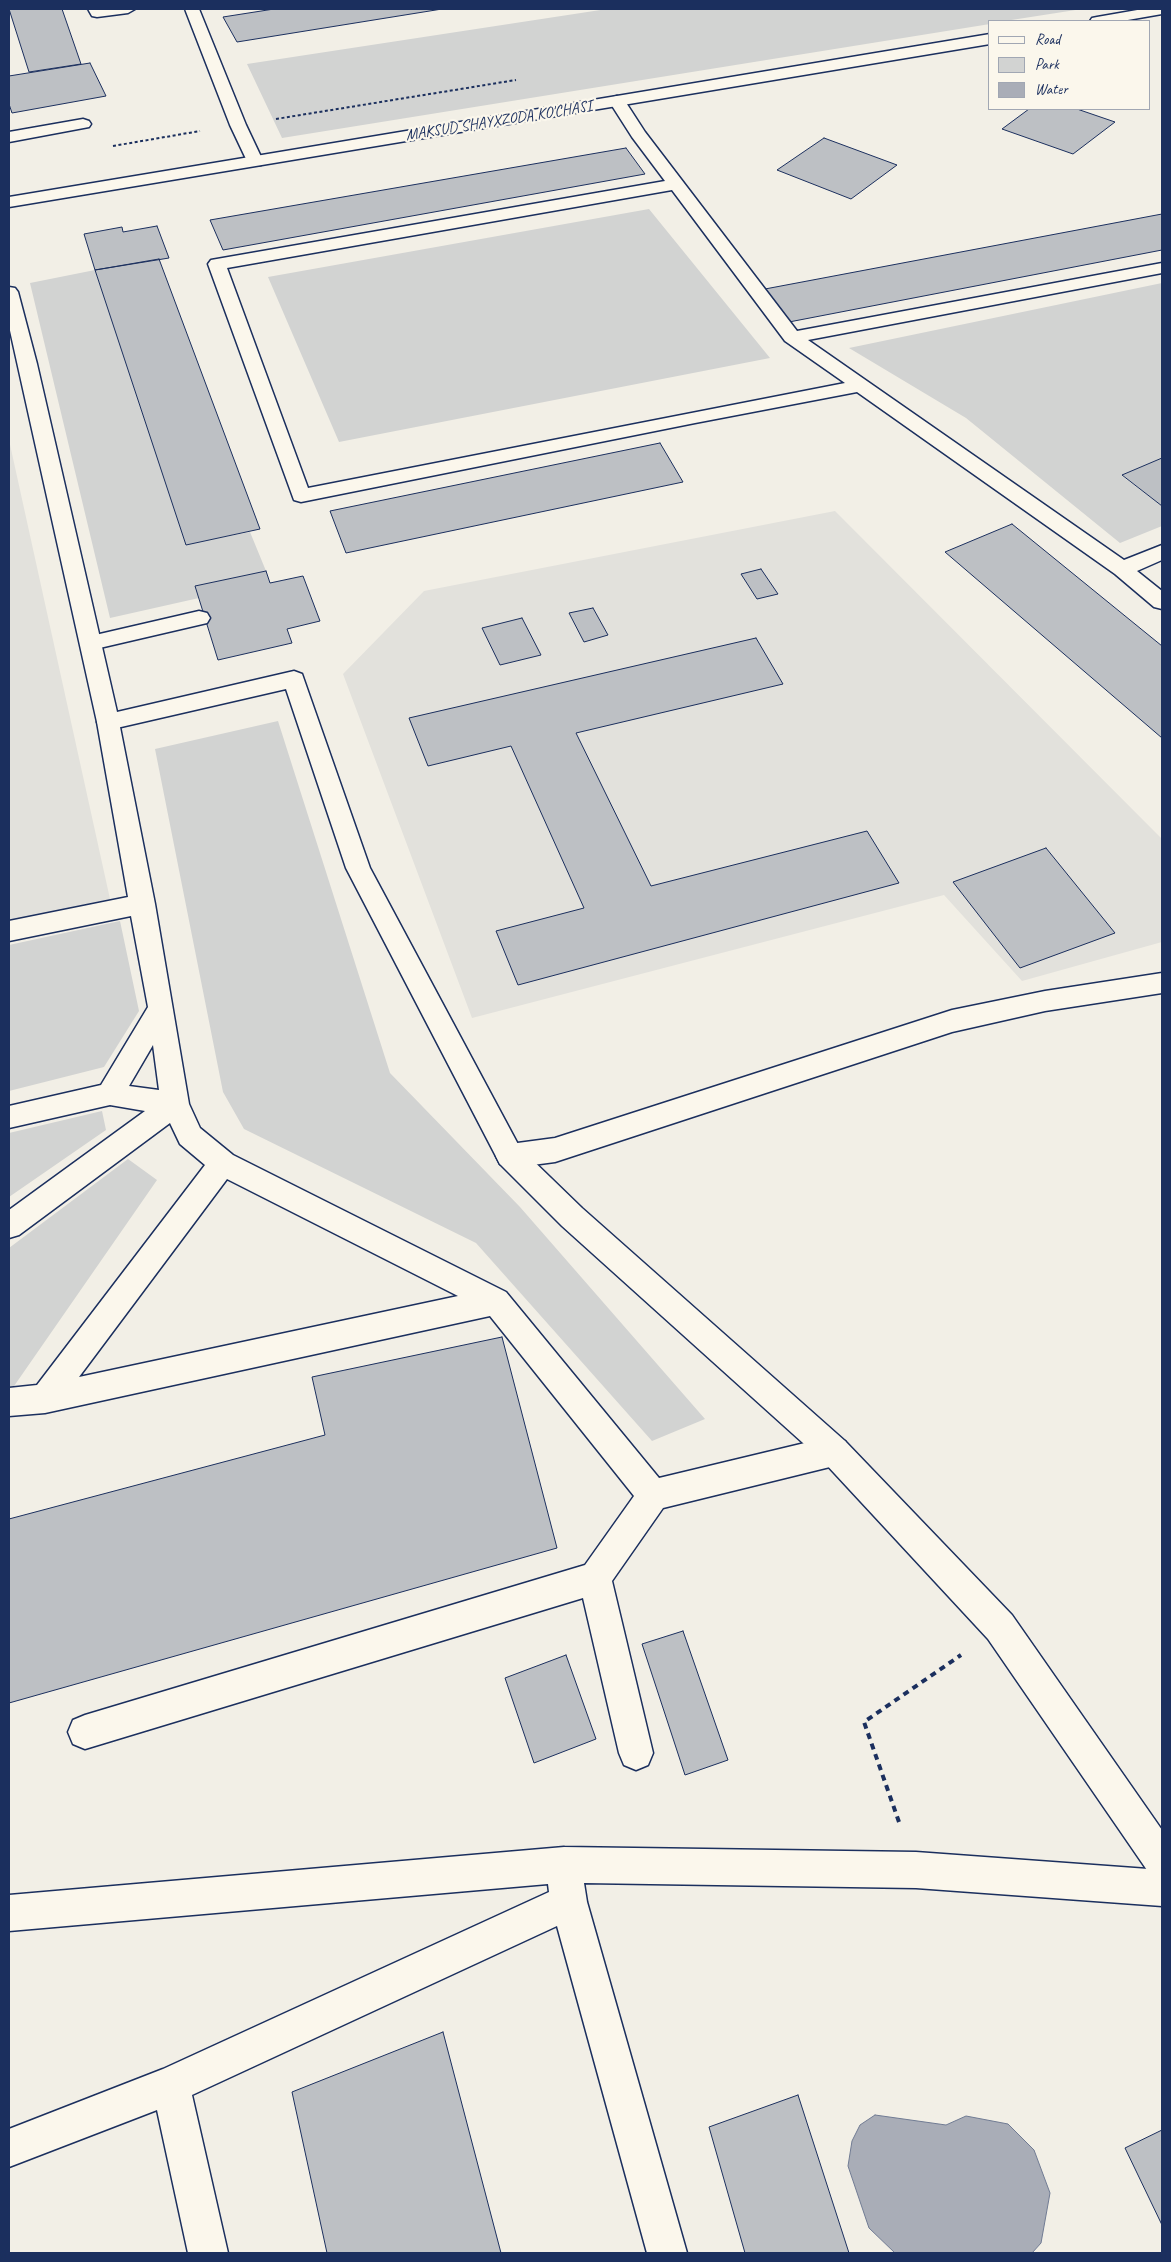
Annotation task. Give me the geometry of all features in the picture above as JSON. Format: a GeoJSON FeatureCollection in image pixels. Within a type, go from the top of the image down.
{"type":"FeatureCollection","features":[{"type":"Feature","properties":{"kind":"street"},"geometry":{"type":"LineString","coordinates":[[96,9],[97,13],[128,9]]}},
{"type":"Feature","properties":{"kind":"street"},"geometry":{"type":"LineString","coordinates":[[194,9],[238,125],[256,161]]}},
{"type":"Feature","properties":{"kind":"street"},"geometry":{"type":"LineString","coordinates":[[1102,20],[1142,11],[1162,10]]}},
{"type":"Feature","properties":{"kind":"street","name":"MAKSUD SHAYXZODA KO'CHASI"},"geometry":{"type":"LineString","coordinates":[[9,202],[988,39]]}},
{"type":"Feature","properties":{"kind":"street"},"geometry":{"type":"LineString","coordinates":[[617,101],[638,134],[792,337],[1014,495],[1122,569],[1162,602]]}},
{"type":"Feature","properties":{"kind":"street"},"geometry":{"type":"LineString","coordinates":[[9,137],[83,124]]}},
{"type":"Feature","properties":{"kind":"street"},"geometry":{"type":"LineString","coordinates":[[677,184],[216,264],[301,496],[695,416],[862,386]]}},
{"type":"Feature","properties":{"kind":"street"},"geometry":{"type":"LineString","coordinates":[[792,337],[1162,268]]}},
{"type":"Feature","properties":{"kind":"street"},"geometry":{"type":"LineString","coordinates":[[9,292],[28,364],[108,722],[161,1008],[174,1104],[190,1136],[223,1163],[496,1301],[653,1495]]}},
{"type":"Feature","properties":{"kind":"street"},"geometry":{"type":"LineString","coordinates":[[1122,569],[1162,552]]}},
{"type":"Feature","properties":{"kind":"street"},"geometry":{"type":"LineString","coordinates":[[91,643],[199,618]]}},
{"type":"Feature","properties":{"kind":"street"},"geometry":{"type":"LineString","coordinates":[[108,722],[294,679],[358,868],[510,1156],[572,1217],[834,1451],[1000,1627],[1162,1860]]}},
{"type":"Feature","properties":{"kind":"street"},"geometry":{"type":"LineString","coordinates":[[9,931],[142,904]]}},
{"type":"Feature","properties":{"kind":"street"},"geometry":{"type":"LineString","coordinates":[[510,1156],[555,1150],[952,1020],[1045,1001],[1162,983]]}},
{"type":"Feature","properties":{"kind":"street"},"geometry":{"type":"LineString","coordinates":[[110,1094],[161,1008]]}},
{"type":"Feature","properties":{"kind":"street"},"geometry":{"type":"LineString","coordinates":[[9,1117],[110,1094],[174,1104]]}},
{"type":"Feature","properties":{"kind":"street"},"geometry":{"type":"LineString","coordinates":[[9,1226],[174,1104]]}},
{"type":"Feature","properties":{"kind":"street"},"geometry":{"type":"LineString","coordinates":[[45,1398],[223,1163]]}},
{"type":"Feature","properties":{"kind":"street"},"geometry":{"type":"LineString","coordinates":[[9,1402],[45,1398],[496,1301]]}},
{"type":"Feature","properties":{"kind":"street"},"geometry":{"type":"LineString","coordinates":[[85,1732],[595,1578],[653,1495],[834,1451]]}},
{"type":"Feature","properties":{"kind":"street"},"geometry":{"type":"LineString","coordinates":[[595,1578],[636,1753]]}},
{"type":"Feature","properties":{"kind":"street"},"geometry":{"type":"LineString","coordinates":[[564,1865],[568,1902],[667,2253]]}},
{"type":"Feature","properties":{"kind":"street"},"geometry":{"type":"LineString","coordinates":[[9,1913],[564,1865],[916,1870],[1162,1888]]}},
{"type":"Feature","properties":{"kind":"street"},"geometry":{"type":"LineString","coordinates":[[9,2148],[172,2085],[568,1902]]}},
{"type":"Feature","properties":{"kind":"street"},"geometry":{"type":"LineString","coordinates":[[172,2085],[208,2253]]}},
{"type":"Feature","properties":{"kind":"path"},"geometry":{"type":"LineString","coordinates":[[104,147],[521,79]]}},
{"type":"Feature","properties":{"kind":"path"},"geometry":{"type":"LineString","coordinates":[[916,1870],[864,1722],[1000,1627]]}},
{"type":"Feature","properties":{"kind":"shaded area"},"geometry":{"type":"Polygon","coordinates":[[[9,440],[110,899],[9,921],[9,440]]]}},
{"type":"Feature","properties":{"kind":"shaded area"},"geometry":{"type":"Polygon","coordinates":[[[835,511],[1162,839],[1162,942],[1022,981],[944,895],[472,1018],[343,674],[424,591],[835,511]]]}},
{"type":"Feature","properties":{"kind":"green space"},"geometry":{"type":"Polygon","coordinates":[[[607,9],[1082,9],[1011,20],[988,20],[988,24],[282,138],[247,64],[607,9]]]}},
{"type":"Feature","properties":{"kind":"green space"},"geometry":{"type":"Polygon","coordinates":[[[649,209],[770,358],[339,442],[268,277],[649,209]]]}},
{"type":"Feature","properties":{"kind":"green space"},"geometry":{"type":"Polygon","coordinates":[[[95,270],[187,544],[250,532],[266,571],[196,586],[199,598],[110,618],[30,283],[95,270]]]}},
{"type":"Feature","properties":{"kind":"green space"},"geometry":{"type":"Polygon","coordinates":[[[1162,283],[1162,458],[1122,476],[1162,506],[1162,526],[1120,543],[966,418],[849,348],[1162,283]]]}},
{"type":"Feature","properties":{"kind":"green space"},"geometry":{"type":"Polygon","coordinates":[[[278,721],[390,1073],[520,1207],[705,1419],[652,1441],[476,1243],[244,1129],[223,1092],[155,749],[278,721]]]}},
{"type":"Feature","properties":{"kind":"green space"},"geometry":{"type":"Polygon","coordinates":[[[120,921],[139,1011],[104,1067],[9,1091],[9,945],[120,921]]]}},
{"type":"Feature","properties":{"kind":"green space"},"geometry":{"type":"Polygon","coordinates":[[[102,1111],[106,1130],[9,1197],[9,1133],[102,1111]]]}},
{"type":"Feature","properties":{"kind":"green space"},"geometry":{"type":"Polygon","coordinates":[[[128,1159],[157,1180],[12,1389],[9,1390],[9,1248],[128,1159]]]}},
{"type":"Feature","properties":{"kind":"water"},"geometry":{"type":"Polygon","coordinates":[[[875,2115],[946,2125],[966,2116],[1008,2124],[1034,2150],[1050,2193],[1041,2243],[1032,2253],[895,2253],[869,2228],[848,2166],[852,2141],[860,2125],[875,2115]]]}},
{"type":"Feature","properties":{"kind":"building"},"geometry":{"type":"Polygon","coordinates":[[[9,9],[62,9],[81,64],[29,72],[9,9]]]}},
{"type":"Feature","properties":{"kind":"building"},"geometry":{"type":"Polygon","coordinates":[[[274,9],[442,9],[237,42],[223,17],[274,9]]]}},
{"type":"Feature","properties":{"kind":"building"},"geometry":{"type":"Polygon","coordinates":[[[90,63],[106,96],[12,113],[9,104],[9,76],[90,63]]]}},
{"type":"Feature","properties":{"kind":"building"},"geometry":{"type":"Polygon","coordinates":[[[1028,110],[1080,110],[1115,122],[1073,154],[1002,129],[1028,110]]]}},
{"type":"Feature","properties":{"kind":"building"},"geometry":{"type":"Polygon","coordinates":[[[824,138],[897,165],[851,199],[777,170],[824,138]]]}},
{"type":"Feature","properties":{"kind":"building"},"geometry":{"type":"Polygon","coordinates":[[[626,148],[645,174],[223,250],[210,220],[626,148]]]}},
{"type":"Feature","properties":{"kind":"building"},"geometry":{"type":"Polygon","coordinates":[[[1162,214],[1162,250],[789,322],[765,289],[1162,214]]]}},
{"type":"Feature","properties":{"kind":"building"},"geometry":{"type":"Polygon","coordinates":[[[157,226],[169,258],[95,270],[84,234],[122,227],[123,232],[157,226]]]}},
{"type":"Feature","properties":{"kind":"building"},"geometry":{"type":"Polygon","coordinates":[[[159,259],[260,529],[186,545],[95,270],[159,259]]]}},
{"type":"Feature","properties":{"kind":"building"},"geometry":{"type":"Polygon","coordinates":[[[660,443],[683,482],[346,553],[330,511],[660,443]]]}},
{"type":"Feature","properties":{"kind":"building"},"geometry":{"type":"Polygon","coordinates":[[[1162,458],[1162,506],[1122,475],[1162,458]]]}},
{"type":"Feature","properties":{"kind":"building"},"geometry":{"type":"Polygon","coordinates":[[[1012,524],[1162,646],[1162,738],[945,552],[1012,524]]]}},
{"type":"Feature","properties":{"kind":"building"},"geometry":{"type":"Polygon","coordinates":[[[761,569],[778,594],[757,599],[741,574],[761,569]]]}},
{"type":"Feature","properties":{"kind":"building"},"geometry":{"type":"Polygon","coordinates":[[[266,571],[270,583],[303,576],[320,621],[287,629],[292,643],[218,660],[195,586],[266,571]]]}},
{"type":"Feature","properties":{"kind":"building"},"geometry":{"type":"Polygon","coordinates":[[[593,608],[608,635],[584,642],[569,613],[593,608]]]}},
{"type":"Feature","properties":{"kind":"building"},"geometry":{"type":"Polygon","coordinates":[[[522,618],[541,655],[500,665],[482,628],[522,618]]]}},
{"type":"Feature","properties":{"kind":"building"},"geometry":{"type":"Polygon","coordinates":[[[756,638],[783,684],[576,733],[651,886],[867,831],[899,883],[518,985],[496,931],[584,908],[511,746],[428,766],[409,718],[756,638]]]}},
{"type":"Feature","properties":{"kind":"building"},"geometry":{"type":"Polygon","coordinates":[[[1046,848],[1115,933],[1020,968],[953,882],[1046,848]]]}},
{"type":"Feature","properties":{"kind":"building"},"geometry":{"type":"Polygon","coordinates":[[[502,1337],[557,1548],[9,1703],[9,1519],[325,1435],[312,1377],[502,1337]]]}},
{"type":"Feature","properties":{"kind":"building"},"geometry":{"type":"Polygon","coordinates":[[[683,1631],[728,1760],[685,1775],[642,1644],[683,1631]]]}},
{"type":"Feature","properties":{"kind":"building"},"geometry":{"type":"Polygon","coordinates":[[[566,1655],[596,1739],[534,1763],[505,1678],[566,1655]]]}},
{"type":"Feature","properties":{"kind":"building"},"geometry":{"type":"Polygon","coordinates":[[[443,2032],[501,2253],[327,2253],[292,2092],[443,2032]]]}},
{"type":"Feature","properties":{"kind":"building"},"geometry":{"type":"Polygon","coordinates":[[[798,2095],[849,2253],[745,2253],[709,2127],[798,2095]]]}},
{"type":"Feature","properties":{"kind":"building"},"geometry":{"type":"Polygon","coordinates":[[[1162,2130],[1162,2225],[1125,2148],[1162,2130]]]}}]}
